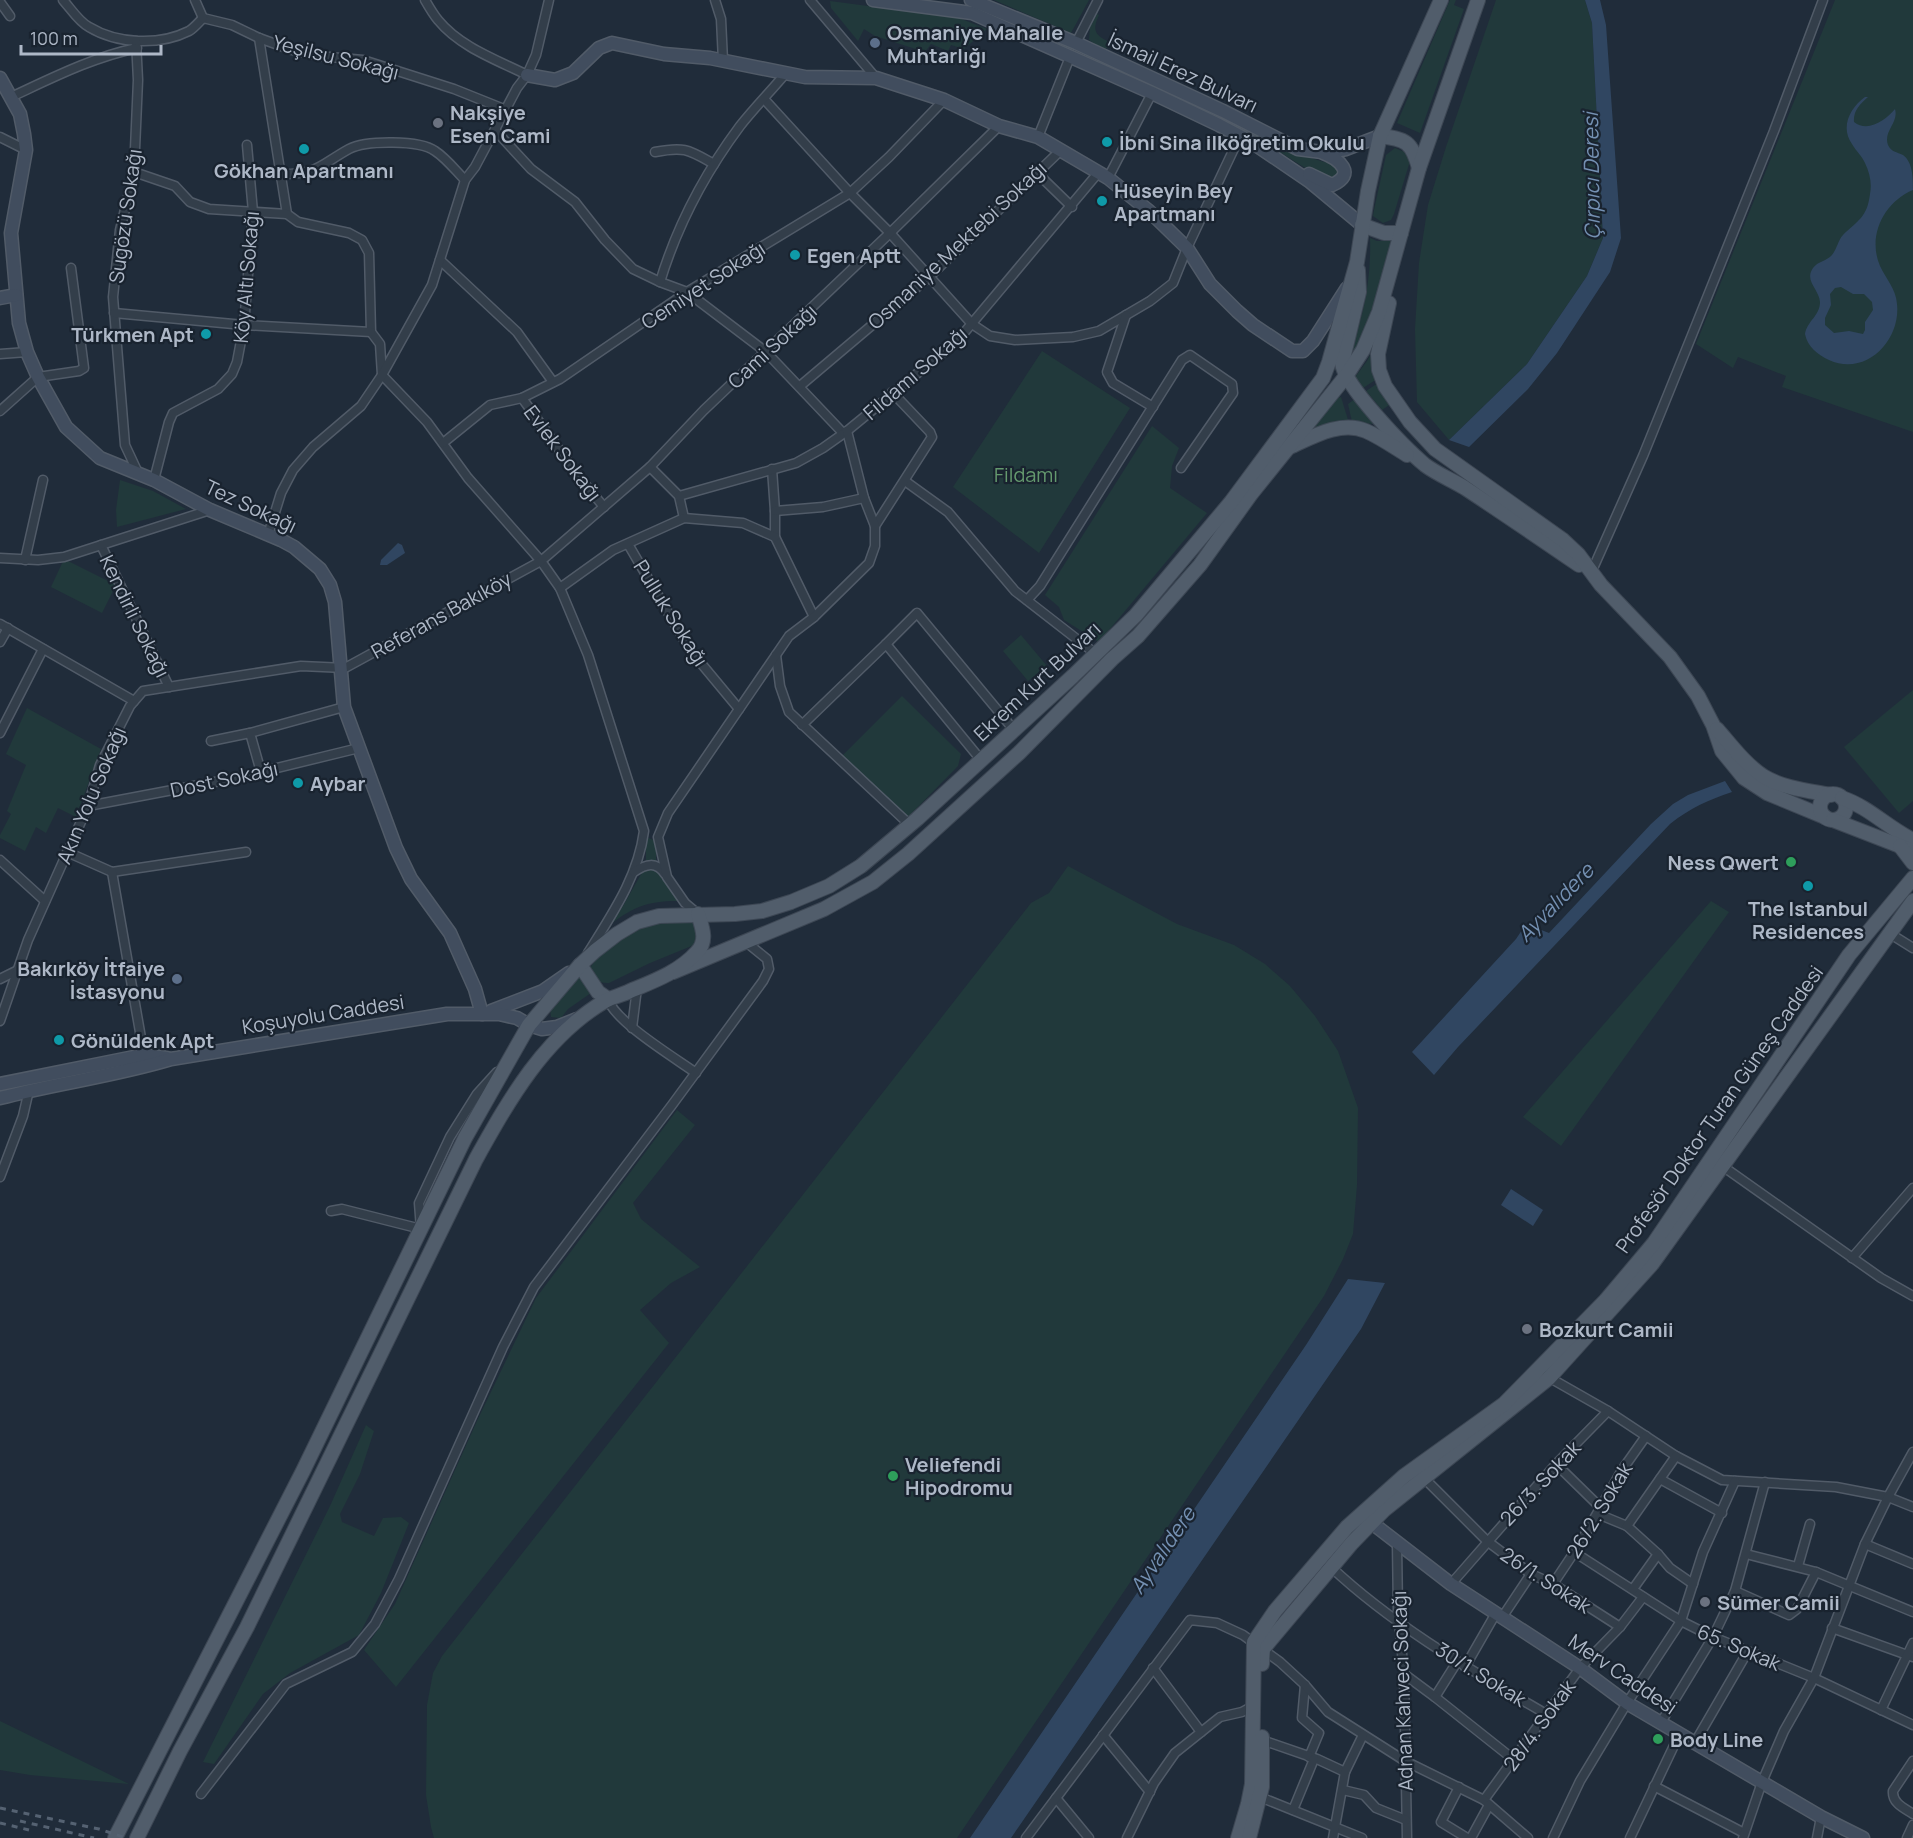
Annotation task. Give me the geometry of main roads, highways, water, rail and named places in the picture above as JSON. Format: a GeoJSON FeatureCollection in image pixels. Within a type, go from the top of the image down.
{"type":"FeatureCollection","features":[{"type":"Feature","properties":{"kind":"main road"},"geometry":{"type":"LineString","coordinates":[[1426,466],[1384,423],[1346,376],[1342,368],[1342,358],[1356,314],[1359,292],[1357,262],[1374,156],[1380,136],[1441,0]]}},
{"type":"Feature","properties":{"kind":"main road"},"geometry":{"type":"LineString","coordinates":[[1478,0],[1419,168],[1394,259],[1390,301],[1378,354],[1381,378],[1416,430],[1435,449],[1563,540],[1578,554],[1591,573],[1670,657],[1698,696],[1713,725],[1722,752],[1744,778],[1767,794],[1829,819],[1896,837],[1913,837]]}},
{"type":"Feature","properties":{"kind":"main road"},"geometry":{"type":"LineString","coordinates":[[1380,136],[1405,141],[1416,154],[1419,168]]}},
{"type":"Feature","properties":{"kind":"main road"},"geometry":{"type":"LineString","coordinates":[[1362,225],[1384,233],[1401,233]]}},
{"type":"Feature","properties":{"kind":"main road","name":"Ekrem Kurt Bulvarı"},"geometry":{"type":"LineString","coordinates":[[673,972],[825,909],[873,882],[908,854],[1019,753],[1162,610],[1200,565],[1251,494],[1346,376],[1363,350],[1379,312],[1394,259]]}},
{"type":"Feature","properties":{"kind":"main road","name":"Ekrem Kurt Bulvarı"},"geometry":{"type":"LineString","coordinates":[[115,1838],[276,1524],[465,1138],[529,1025],[580,965],[617,934],[638,922],[659,916],[762,911],[829,886],[861,866],[910,825],[1014,730],[1136,615],[1231,502],[1320,383],[1329,362],[1357,262]]}},
{"type":"Feature","properties":{"kind":"main road"},"geometry":{"type":"LineString","coordinates":[[1384,423],[1393,410],[1401,410]]}},
{"type":"Feature","properties":{"kind":"main road"},"geometry":{"type":"LineString","coordinates":[[1288,448],[1329,430],[1351,428],[1365,430],[1462,487],[1591,573]]}},
{"type":"Feature","properties":{"kind":"main road"},"geometry":{"type":"LineString","coordinates":[[1713,725],[1743,759],[1763,776],[1780,783],[1837,796],[1868,810],[1913,850]]}},
{"type":"Feature","properties":{"kind":"main road"},"geometry":{"type":"LineString","coordinates":[[1837,796],[1846,810],[1841,818],[1829,819],[1820,810],[1820,806],[1824,798],[1837,796]]}},
{"type":"Feature","properties":{"kind":"main road"},"geometry":{"type":"LineString","coordinates":[[1896,837],[1913,863]]}},
{"type":"Feature","properties":{"kind":"main road","name":"Profesör Doktor Turan Güneş Caddesi"},"geometry":{"type":"LineString","coordinates":[[1258,1646],[1275,1611],[1347,1527],[1404,1476],[1504,1404],[1606,1300],[1654,1243],[1849,955],[1913,878]]}},
{"type":"Feature","properties":{"kind":"main road","name":"Profesör Doktor Turan Güneş Caddesi"},"geometry":{"type":"LineString","coordinates":[[1258,1646],[1384,1510],[1549,1378],[1652,1264],[1913,901]]}},
{"type":"Feature","properties":{"kind":"main road"},"geometry":{"type":"LineString","coordinates":[[137,1838],[180,1751],[247,1627],[476,1159],[504,1109],[540,1059],[568,1027],[608,999],[673,972],[696,953],[702,945],[704,936],[698,914]]}},
{"type":"Feature","properties":{"kind":"main road"},"geometry":{"type":"LineString","coordinates":[[580,965],[598,992],[608,999]]}},
{"type":"Feature","properties":{"kind":"main road"},"geometry":{"type":"LineString","coordinates":[[1238,1838],[1252,1784],[1253,1706],[1258,1646]]}},
{"type":"Feature","properties":{"kind":"main road"},"geometry":{"type":"LineString","coordinates":[[1249,1838],[1260,1797],[1262,1740],[1258,1646]]}},
{"type":"Feature","properties":{"kind":"water"},"geometry":{"type":"Polygon","coordinates":[[[1585,0],[1600,0],[1606,25],[1621,238],[1610,272],[1557,353],[1528,389],[1469,447],[1449,440],[1527,364],[1587,276],[1603,238],[1592,23],[1585,0]]]}},
{"type":"Feature","properties":{"kind":"water"},"geometry":{"type":"Polygon","coordinates":[[[1868,97],[1855,114],[1854,122],[1859,125],[1876,124],[1895,109],[1895,119],[1887,140],[1888,145],[1909,162],[1913,190],[1903,195],[1886,211],[1877,232],[1876,255],[1893,289],[1897,304],[1897,317],[1893,330],[1887,342],[1868,359],[1843,364],[1817,353],[1805,334],[1808,325],[1818,311],[1820,302],[1810,277],[1813,268],[1832,255],[1841,237],[1864,214],[1869,202],[1871,186],[1868,171],[1864,160],[1848,138],[1847,131],[1848,118],[1860,101],[1868,97]],[[1841,287],[1835,288],[1830,294],[1831,305],[1825,318],[1825,325],[1834,333],[1849,331],[1863,334],[1865,330],[1865,322],[1873,310],[1872,302],[1864,294],[1853,294],[1841,287]]]}},
{"type":"Feature","properties":{"kind":"water"},"geometry":{"type":"Polygon","coordinates":[[[398,543],[402,545],[405,553],[387,565],[380,565],[381,560],[398,543]]]}},
{"type":"Feature","properties":{"kind":"water"},"geometry":{"type":"Polygon","coordinates":[[[1725,781],[1732,792],[1700,805],[1670,824],[1434,1075],[1412,1052],[1516,939],[1526,924],[1549,933],[1651,824],[1673,804],[1688,795],[1725,781]]]}},
{"type":"Feature","properties":{"kind":"water"},"geometry":{"type":"Polygon","coordinates":[[[1511,1189],[1543,1210],[1533,1226],[1501,1205],[1511,1189]]]}},
{"type":"Feature","properties":{"kind":"water"},"geometry":{"type":"Polygon","coordinates":[[[1348,1279],[1385,1283],[1361,1329],[1011,1838],[970,1838],[1306,1345],[1348,1279]]]}},
{"type":"Feature","properties":{"kind":"railway"},"geometry":{"type":"LineString","coordinates":[[0,1808],[99,1829],[126,1838]]}},
{"type":"Feature","properties":{"kind":"railway"},"geometry":{"type":"LineString","coordinates":[[20,1821],[94,1838]]}},
{"type":"Feature","properties":{"kind":"railway"},"geometry":{"type":"LineString","coordinates":[[0,1823],[29,1830]]}},
{"type":"Feature","properties":{"kind":"place","name":"Osmaniye Mahalle Muhtarlığı"},"geometry":{"type":"Point","coordinates":[875,43]}},
{"type":"Feature","properties":{"kind":"place","name":"Nakşiye Esen Cami"},"geometry":{"type":"Point","coordinates":[438,123]}},
{"type":"Feature","properties":{"kind":"place","name":"İbni Sina ilköğretim Okulu"},"geometry":{"type":"Point","coordinates":[1107,142]}},
{"type":"Feature","properties":{"kind":"place","name":"Gökhan Apartmanı"},"geometry":{"type":"Point","coordinates":[304,149]}},
{"type":"Feature","properties":{"kind":"place","name":"Hüseyin Bey Apartmanı"},"geometry":{"type":"Point","coordinates":[1102,201]}},
{"type":"Feature","properties":{"kind":"place","name":"Egen Aptt"},"geometry":{"type":"Point","coordinates":[795,255]}},
{"type":"Feature","properties":{"kind":"place","name":"Türkmen Apt"},"geometry":{"type":"Point","coordinates":[206,334]}},
{"type":"Feature","properties":{"kind":"place","name":"Aybar"},"geometry":{"type":"Point","coordinates":[298,783]}},
{"type":"Feature","properties":{"kind":"place","name":"Ness Qwert"},"geometry":{"type":"Point","coordinates":[1791,862]}},
{"type":"Feature","properties":{"kind":"place","name":"The Istanbul Residences"},"geometry":{"type":"Point","coordinates":[1808,886]}},
{"type":"Feature","properties":{"kind":"place","name":"Bakırköy İtfaiye İstasyonu"},"geometry":{"type":"Point","coordinates":[177,979]}},
{"type":"Feature","properties":{"kind":"place","name":"Gönüldenk Apt"},"geometry":{"type":"Point","coordinates":[59,1040]}},
{"type":"Feature","properties":{"kind":"place","name":"Bozkurt Camii"},"geometry":{"type":"Point","coordinates":[1527,1329]}},
{"type":"Feature","properties":{"kind":"place","name":"Veliefendi Hipodromu"},"geometry":{"type":"Point","coordinates":[893,1476]}},
{"type":"Feature","properties":{"kind":"place","name":"Sümer Camii"},"geometry":{"type":"Point","coordinates":[1705,1602]}},
{"type":"Feature","properties":{"kind":"place","name":"Body Line"},"geometry":{"type":"Point","coordinates":[1658,1739]}},
{"type":"Feature","properties":{"kind":"water label","name":"Çırpıcı Deresi"},"geometry":{"type":"Point","coordinates":[1591,176]}},
{"type":"Feature","properties":{"kind":"water label","name":"Ayvalıdere"},"geometry":{"type":"Point","coordinates":[1555,902]}},
{"type":"Feature","properties":{"kind":"water label","name":"Ayvalıdere"},"geometry":{"type":"Point","coordinates":[1162,1550]}},
{"type":"Feature","properties":{"kind":"park label","name":"Fildamı"},"geometry":{"type":"Point","coordinates":[1026,474]}}]}
